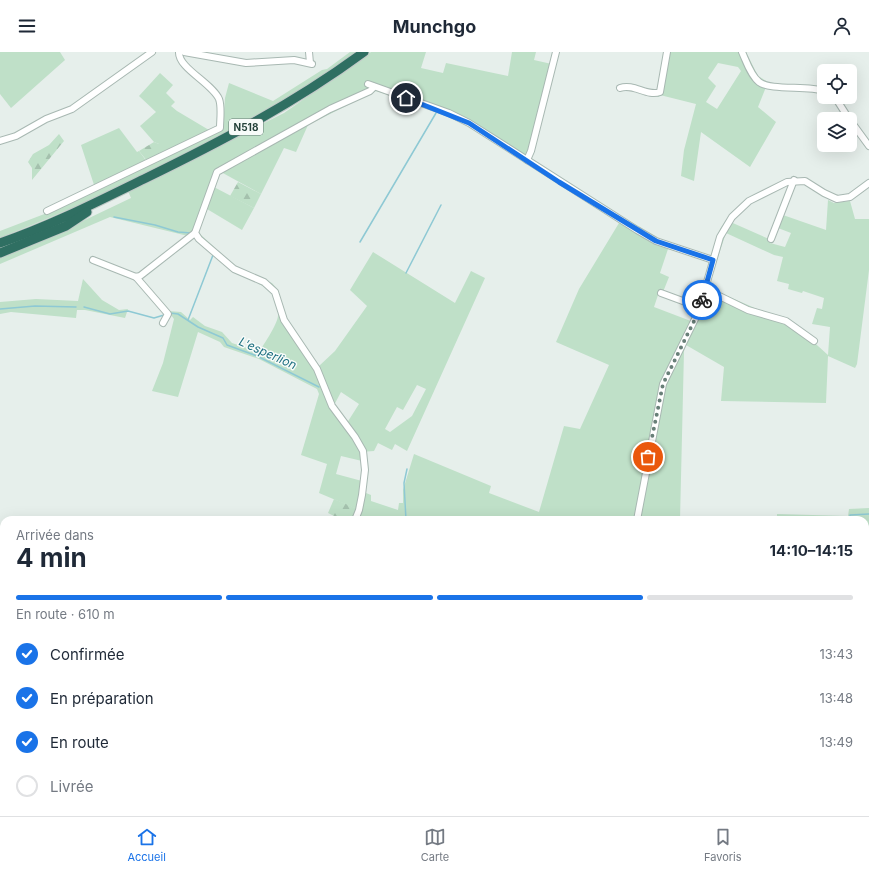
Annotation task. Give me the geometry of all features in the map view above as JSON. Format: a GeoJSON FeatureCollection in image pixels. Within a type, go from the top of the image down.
{"type":"FeatureCollection","features":[{"type":"Feature","properties":{"kind":"highway","name":"N518"},"geometry":{"type":"LineString","coordinates":[[0,243],[71,214],[253,124],[306,93],[364,52]]}},
{"type":"Feature","properties":{"kind":"highway","name":"N518"},"geometry":{"type":"LineString","coordinates":[[0,253],[66,226],[122,190]]}},
{"type":"Feature","properties":{"kind":"street"},"geometry":{"type":"LineString","coordinates":[[0,141],[16,136],[46,118],[72,109],[152,52]]}},
{"type":"Feature","properties":{"kind":"street"},"geometry":{"type":"LineString","coordinates":[[47,211],[220,128],[219,99],[206,84],[182,62],[179,52]]}},
{"type":"Feature","properties":{"kind":"street"},"geometry":{"type":"LineString","coordinates":[[184,52],[246,63],[294,60],[311,64],[309,52]]}},
{"type":"Feature","properties":{"kind":"street"},"geometry":{"type":"LineString","coordinates":[[527,160],[531,150],[556,52]]}},
{"type":"Feature","properties":{"kind":"street"},"geometry":{"type":"LineString","coordinates":[[620,88],[631,87],[654,94],[660,92],[667,52]]}},
{"type":"Feature","properties":{"kind":"street"},"geometry":{"type":"LineString","coordinates":[[742,52],[755,79],[760,83],[772,86],[817,90]]}},
{"type":"Feature","properties":{"kind":"street"},"geometry":{"type":"LineString","coordinates":[[136,277],[140,276],[195,233],[217,172],[330,109],[370,91],[371,86],[449,113],[469,123],[656,241],[713,260]]}},
{"type":"Feature","properties":{"kind":"street"},"geometry":{"type":"LineString","coordinates":[[857,129],[869,146]]}},
{"type":"Feature","properties":{"kind":"street"},"geometry":{"type":"LineString","coordinates":[[771,239],[794,180]]}},
{"type":"Feature","properties":{"kind":"street"},"geometry":{"type":"LineString","coordinates":[[638,516],[663,384],[699,308],[720,237],[732,217],[749,201],[780,184],[794,180],[805,181],[837,199],[850,197],[869,183]]}},
{"type":"Feature","properties":{"kind":"street"},"geometry":{"type":"LineString","coordinates":[[195,233],[199,239],[234,269],[264,282],[275,292],[284,320],[316,369],[332,406],[355,437],[363,451],[364,470],[362,495],[360,510],[357,516]]}},
{"type":"Feature","properties":{"kind":"street"},"geometry":{"type":"LineString","coordinates":[[93,260],[136,277],[168,314],[163,323]]}},
{"type":"Feature","properties":{"kind":"street"},"geometry":{"type":"LineString","coordinates":[[705,289],[748,310],[786,321],[814,341]]}},
{"type":"Feature","properties":{"kind":"street"},"geometry":{"type":"LineString","coordinates":[[661,293],[699,308]]}},
{"type":"Feature","properties":{"kind":"green space"},"geometry":{"type":"Polygon","coordinates":[[[0,52],[60,52],[65,60],[11,108],[0,94],[0,52]]]}},
{"type":"Feature","properties":{"kind":"green space"},"geometry":{"type":"Polygon","coordinates":[[[350,52],[356,52],[274,107],[230,132],[138,179],[92,200],[0,238],[0,231],[47,213],[96,191],[81,145],[119,128],[137,152],[139,151],[150,166],[159,144],[154,142],[140,126],[156,112],[139,96],[160,73],[173,85],[166,93],[175,102],[171,106],[214,133],[223,128],[225,98],[229,83],[273,101],[322,70],[327,69],[350,52]]]}},
{"type":"Feature","properties":{"kind":"green space"},"geometry":{"type":"Polygon","coordinates":[[[371,52],[426,52],[421,68],[443,73],[446,63],[508,76],[512,52],[536,52],[534,60],[556,65],[530,159],[552,173],[549,178],[479,132],[435,110],[376,91],[308,125],[296,152],[284,148],[261,194],[221,172],[215,172],[212,186],[254,208],[242,230],[207,209],[199,232],[234,265],[246,273],[245,278],[222,262],[194,238],[192,232],[188,236],[110,217],[0,264],[0,257],[66,229],[131,198],[128,191],[284,113],[371,52]]]}},
{"type":"Feature","properties":{"kind":"green space"},"geometry":{"type":"Polygon","coordinates":[[[666,52],[746,52],[758,76],[768,82],[758,107],[776,122],[750,167],[701,132],[694,181],[681,176],[684,150],[696,104],[660,95],[659,97],[636,90],[637,86],[655,91],[659,90],[666,52]],[[718,63],[708,78],[716,86],[706,102],[717,109],[741,71],[738,67],[718,63]]]}},
{"type":"Feature","properties":{"kind":"green space"},"geometry":{"type":"Polygon","coordinates":[[[59,134],[64,141],[32,180],[32,168],[28,162],[33,154],[49,145],[59,134]]]}},
{"type":"Feature","properties":{"kind":"green space"},"geometry":{"type":"Polygon","coordinates":[[[154,142],[159,144],[159,162],[151,166],[139,151],[154,142]]]}},
{"type":"Feature","properties":{"kind":"green space"},"geometry":{"type":"Polygon","coordinates":[[[238,182],[261,194],[254,208],[230,196],[238,182]]]}},
{"type":"Feature","properties":{"kind":"green space"},"geometry":{"type":"Polygon","coordinates":[[[572,187],[660,239],[687,250],[711,256],[720,229],[726,220],[769,239],[770,243],[785,247],[791,233],[778,228],[783,215],[826,230],[828,200],[834,203],[850,201],[855,219],[869,219],[869,270],[857,364],[855,368],[828,356],[826,403],[721,401],[724,367],[686,345],[684,351],[680,516],[354,516],[357,509],[319,493],[327,464],[301,455],[319,394],[317,389],[259,359],[224,347],[220,342],[198,332],[178,397],[152,391],[163,363],[174,319],[168,311],[181,312],[190,320],[193,317],[205,326],[222,332],[232,343],[259,352],[270,334],[278,316],[278,306],[276,301],[268,289],[259,284],[260,279],[272,283],[278,290],[286,318],[319,366],[335,351],[367,306],[350,290],[373,252],[455,303],[471,271],[485,278],[407,451],[395,444],[392,450],[378,443],[374,451],[360,452],[362,461],[341,456],[336,474],[362,481],[361,491],[371,495],[371,501],[398,510],[399,503],[403,503],[403,490],[414,454],[491,486],[489,493],[539,512],[564,426],[580,429],[609,365],[556,342],[579,289],[619,223],[570,191],[572,187]],[[726,233],[716,263],[668,249],[660,273],[669,277],[663,292],[659,292],[654,307],[696,323],[709,288],[787,322],[808,337],[828,355],[830,327],[812,324],[817,308],[822,309],[824,298],[803,291],[802,293],[788,289],[789,284],[777,281],[783,257],[774,255],[726,233]],[[417,385],[403,410],[397,407],[385,429],[390,432],[412,416],[426,389],[417,385]],[[341,392],[332,409],[345,426],[359,404],[341,392]]]}},
{"type":"Feature","properties":{"kind":"green space"},"geometry":{"type":"Polygon","coordinates":[[[83,279],[102,300],[119,310],[128,309],[125,318],[85,310],[77,310],[76,318],[11,312],[0,314],[0,302],[36,299],[78,301],[83,279]]]}},
{"type":"Feature","properties":{"kind":"green space"},"geometry":{"type":"Polygon","coordinates":[[[334,499],[358,509],[354,516],[334,516],[328,513],[334,499]]]}},
{"type":"Feature","properties":{"kind":"green space"},"geometry":{"type":"Polygon","coordinates":[[[869,508],[869,516],[848,516],[849,509],[869,508]]]}},
{"type":"Feature","properties":{"kind":"green space"},"geometry":{"type":"Polygon","coordinates":[[[777,514],[848,516],[777,516],[777,514]]]}},
{"type":"Feature","properties":{"kind":"waterway"},"geometry":{"type":"LineString","coordinates":[[360,242],[436,113]]}},
{"type":"Feature","properties":{"kind":"waterway"},"geometry":{"type":"LineString","coordinates":[[406,273],[441,205]]}},
{"type":"Feature","properties":{"kind":"waterway"},"geometry":{"type":"LineString","coordinates":[[114,217],[155,225],[178,232],[191,233]]}},
{"type":"Feature","properties":{"kind":"waterway"},"geometry":{"type":"LineString","coordinates":[[188,320],[213,255]]}},
{"type":"Feature","properties":{"kind":"waterway","name":"L'esperlion"},"geometry":{"type":"LineString","coordinates":[[0,309],[35,306],[76,307]]}},
{"type":"Feature","properties":{"kind":"waterway","name":"L'esperlion"},"geometry":{"type":"LineString","coordinates":[[84,307],[110,314],[128,311],[154,318],[164,315]]}},
{"type":"Feature","properties":{"kind":"waterway","name":"L'esperlion"},"geometry":{"type":"LineString","coordinates":[[170,313],[178,314],[198,327],[223,338],[227,345],[257,356],[319,387]]}},
{"type":"Feature","properties":{"kind":"waterway","name":"L'esperlion"},"geometry":{"type":"LineString","coordinates":[[406,516],[404,483],[407,469]]}},
{"type":"Feature","properties":{"kind":"waterway","name":"L'esperlion"},"geometry":{"type":"LineString","coordinates":[[850,516],[869,514]]}},
{"type":"Feature","properties":{"kind":"way so far"},"geometry":{"type":"LineString","coordinates":[[648,457],[663,384],[698,313],[702,300]]}},
{"type":"Feature","properties":{"kind":"route"},"geometry":{"type":"LineString","coordinates":[[406,98],[449,113],[490,135],[559,182],[656,241],[713,260],[702,300]]}}]}
